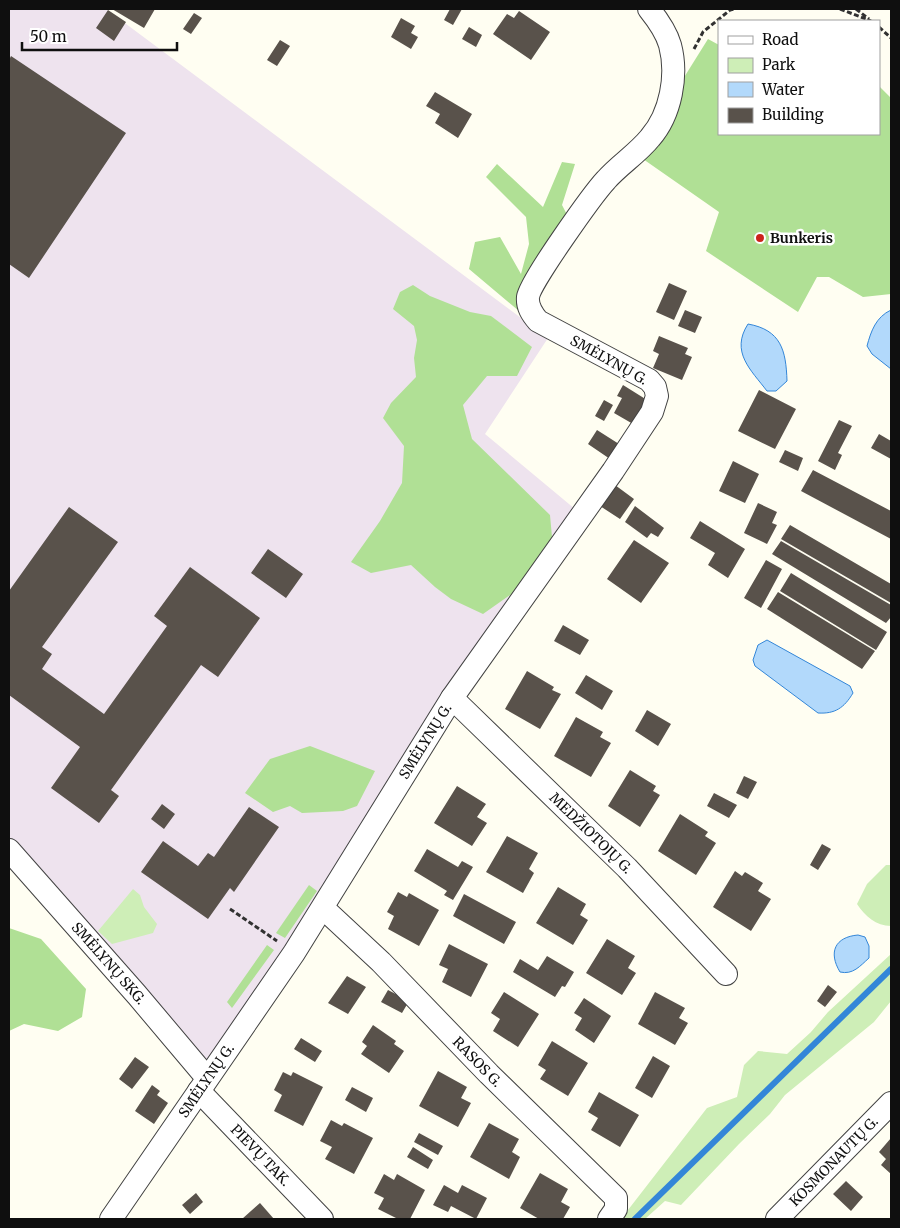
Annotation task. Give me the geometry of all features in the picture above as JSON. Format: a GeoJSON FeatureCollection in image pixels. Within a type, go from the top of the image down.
{"type":"FeatureCollection","features":[{"type":"Feature","properties":{"kind":"street","name":"SMĖLYNŲ G."},"geometry":{"type":"LineString","coordinates":[[111,1219],[294,953],[452,698],[613,470],[652,412],[657,401],[655,387],[649,380],[538,321],[531,312],[528,297],[534,284],[577,218],[604,181],[650,138],[664,116],[672,89],[674,65],[670,43],[660,23],[649,9]]}},
{"type":"Feature","properties":{"kind":"street","name":"MEDŽIOTOJŲ G."},"geometry":{"type":"LineString","coordinates":[[452,698],[627,868],[726,974]]}},
{"type":"Feature","properties":{"kind":"street","name":"SMĖLYNŲ SKG."},"geometry":{"type":"LineString","coordinates":[[9,850],[138,996],[203,1084]]}},
{"type":"Feature","properties":{"kind":"street","name":"RASOS G."},"geometry":{"type":"LineString","coordinates":[[323,908],[382,962],[488,1074],[616,1198],[616,1209],[609,1219]]}},
{"type":"Feature","properties":{"kind":"street","name":"PIEVŲ TAK."},"geometry":{"type":"LineString","coordinates":[[203,1084],[322,1219]]}},
{"type":"Feature","properties":{"kind":"street","name":"KOSMONAUTŲ G."},"geometry":{"type":"LineString","coordinates":[[777,1219],[891,1102]]}},
{"type":"Feature","properties":{"kind":"path"},"geometry":{"type":"LineString","coordinates":[[689,56],[703,32],[730,10],[735,9]]}},
{"type":"Feature","properties":{"kind":"path"},"geometry":{"type":"LineString","coordinates":[[840,9],[868,20]]}},
{"type":"Feature","properties":{"kind":"path"},"geometry":{"type":"LineString","coordinates":[[856,9],[870,20]]}},
{"type":"Feature","properties":{"kind":"path"},"geometry":{"type":"LineString","coordinates":[[880,29],[891,38]]}},
{"type":"Feature","properties":{"kind":"path"},"geometry":{"type":"LineString","coordinates":[[230,909],[294,953]]}},
{"type":"Feature","properties":{"kind":"shaded area"},"geometry":{"type":"Polygon","coordinates":[[[9,9],[106,9],[548,338],[485,434],[581,514],[207,1078],[9,850],[9,9]]]}},
{"type":"Feature","properties":{"kind":"green space"},"geometry":{"type":"Polygon","coordinates":[[[708,39],[718,44],[718,135],[880,135],[880,87],[891,98],[891,294],[863,297],[829,277],[817,277],[798,312],[706,251],[719,212],[643,159],[678,87],[708,39]]]}},
{"type":"Feature","properties":{"kind":"green space"},"geometry":{"type":"Polygon","coordinates":[[[562,162],[575,164],[562,205],[576,232],[519,311],[469,269],[475,242],[500,237],[521,274],[529,244],[526,217],[486,177],[497,164],[543,207],[562,162]]]}},
{"type":"Feature","properties":{"kind":"green space"},"geometry":{"type":"Polygon","coordinates":[[[413,285],[430,296],[470,312],[491,316],[532,347],[517,376],[487,376],[463,405],[472,439],[550,515],[552,537],[513,593],[483,614],[451,599],[411,565],[371,573],[351,562],[380,521],[402,483],[404,446],[383,418],[391,403],[416,377],[414,358],[417,340],[414,326],[393,309],[400,292],[413,285]]]}},
{"type":"Feature","properties":{"kind":"green space"},"geometry":{"type":"Polygon","coordinates":[[[310,746],[375,771],[357,806],[343,811],[302,813],[290,806],[273,812],[245,793],[270,759],[310,746]]]}},
{"type":"Feature","properties":{"kind":"green space"},"geometry":{"type":"Polygon","coordinates":[[[886,865],[891,865],[891,926],[880,924],[871,919],[857,904],[867,884],[886,865]]]}},
{"type":"Feature","properties":{"kind":"green space"},"geometry":{"type":"Polygon","coordinates":[[[309,885],[317,891],[285,938],[276,933],[309,885]]]}},
{"type":"Feature","properties":{"kind":"green space"},"geometry":{"type":"Polygon","coordinates":[[[133,889],[140,895],[144,907],[157,924],[153,933],[112,944],[98,931],[133,889]]]}},
{"type":"Feature","properties":{"kind":"green space"},"geometry":{"type":"Polygon","coordinates":[[[9,928],[41,939],[86,989],[82,1017],[58,1031],[24,1024],[9,1031],[9,928]]]}},
{"type":"Feature","properties":{"kind":"green space"},"geometry":{"type":"Polygon","coordinates":[[[267,945],[274,950],[232,1008],[227,1002],[267,945]]]}},
{"type":"Feature","properties":{"kind":"green space"},"geometry":{"type":"Polygon","coordinates":[[[891,954],[891,1001],[874,1022],[785,1095],[770,1114],[681,1205],[665,1201],[645,1219],[621,1219],[707,1108],[737,1097],[744,1065],[758,1051],[787,1054],[811,1032],[828,1012],[891,954]]]}},
{"type":"Feature","properties":{"kind":"water"},"geometry":{"type":"Polygon","coordinates":[[[891,310],[891,369],[872,354],[867,346],[870,335],[881,316],[891,310]]]}},
{"type":"Feature","properties":{"kind":"water"},"geometry":{"type":"Polygon","coordinates":[[[748,324],[768,331],[780,343],[785,360],[787,381],[776,391],[767,391],[745,360],[741,343],[748,324]]]}},
{"type":"Feature","properties":{"kind":"water"},"geometry":{"type":"Polygon","coordinates":[[[767,640],[850,686],[853,693],[850,698],[834,711],[818,713],[755,666],[753,660],[758,645],[767,640]]]}},
{"type":"Feature","properties":{"kind":"water"},"geometry":{"type":"Polygon","coordinates":[[[858,935],[865,937],[869,946],[869,958],[853,971],[840,972],[836,965],[834,952],[836,947],[844,939],[858,935]]]}},
{"type":"Feature","properties":{"kind":"building"},"geometry":{"type":"Polygon","coordinates":[[[112,9],[155,9],[144,28],[112,9]]]}},
{"type":"Feature","properties":{"kind":"building"},"geometry":{"type":"Polygon","coordinates":[[[450,9],[462,9],[453,25],[444,20],[450,9]]]}},
{"type":"Feature","properties":{"kind":"building"},"geometry":{"type":"Polygon","coordinates":[[[108,10],[126,22],[114,41],[96,28],[108,10]]]}},
{"type":"Feature","properties":{"kind":"building"},"geometry":{"type":"Polygon","coordinates":[[[519,11],[550,32],[531,60],[493,34],[507,14],[514,18],[519,11]]]}},
{"type":"Feature","properties":{"kind":"building"},"geometry":{"type":"Polygon","coordinates":[[[194,13],[202,18],[191,34],[183,29],[194,13]]]}},
{"type":"Feature","properties":{"kind":"building"},"geometry":{"type":"Polygon","coordinates":[[[401,18],[415,26],[411,33],[418,37],[411,49],[391,37],[401,18]]]}},
{"type":"Feature","properties":{"kind":"building"},"geometry":{"type":"Polygon","coordinates":[[[469,27],[482,35],[476,47],[462,39],[469,27]]]}},
{"type":"Feature","properties":{"kind":"building"},"geometry":{"type":"Polygon","coordinates":[[[280,40],[290,46],[277,66],[267,60],[280,40]]]}},
{"type":"Feature","properties":{"kind":"building"},"geometry":{"type":"Polygon","coordinates":[[[11,56],[126,133],[29,278],[9,264],[9,60],[11,56]]]}},
{"type":"Feature","properties":{"kind":"building"},"geometry":{"type":"Polygon","coordinates":[[[435,92],[472,114],[458,138],[435,123],[440,114],[426,106],[435,92]]]}},
{"type":"Feature","properties":{"kind":"building"},"geometry":{"type":"Polygon","coordinates":[[[669,283],[687,291],[674,320],[656,312],[669,283]]]}},
{"type":"Feature","properties":{"kind":"building"},"geometry":{"type":"Polygon","coordinates":[[[685,310],[702,317],[695,333],[678,326],[685,310]]]}},
{"type":"Feature","properties":{"kind":"building"},"geometry":{"type":"Polygon","coordinates":[[[659,336],[688,348],[685,354],[692,357],[682,380],[653,368],[659,354],[653,351],[659,336]]]}},
{"type":"Feature","properties":{"kind":"building"},"geometry":{"type":"Polygon","coordinates":[[[623,385],[647,400],[633,424],[614,413],[622,398],[617,396],[623,385]]]}},
{"type":"Feature","properties":{"kind":"building"},"geometry":{"type":"Polygon","coordinates":[[[759,390],[796,409],[775,449],[738,431],[759,390]]]}},
{"type":"Feature","properties":{"kind":"building"},"geometry":{"type":"Polygon","coordinates":[[[604,400],[613,405],[604,421],[595,416],[604,400]]]}},
{"type":"Feature","properties":{"kind":"building"},"geometry":{"type":"Polygon","coordinates":[[[839,420],[852,426],[838,453],[842,455],[835,470],[818,461],[839,420]]]}},
{"type":"Feature","properties":{"kind":"building"},"geometry":{"type":"Polygon","coordinates":[[[597,430],[619,444],[610,459],[588,444],[597,430]]]}},
{"type":"Feature","properties":{"kind":"building"},"geometry":{"type":"Polygon","coordinates":[[[879,434],[891,441],[891,459],[871,448],[879,434]]]}},
{"type":"Feature","properties":{"kind":"building"},"geometry":{"type":"Polygon","coordinates":[[[785,450],[803,458],[798,471],[779,462],[785,450]]]}},
{"type":"Feature","properties":{"kind":"building"},"geometry":{"type":"Polygon","coordinates":[[[733,461],[759,474],[745,503],[719,491],[733,461]]]}},
{"type":"Feature","properties":{"kind":"building"},"geometry":{"type":"Polygon","coordinates":[[[813,470],[891,511],[891,539],[801,491],[813,470]]]}},
{"type":"Feature","properties":{"kind":"building"},"geometry":{"type":"Polygon","coordinates":[[[615,485],[634,499],[620,519],[600,506],[615,485]]]}},
{"type":"Feature","properties":{"kind":"building"},"geometry":{"type":"Polygon","coordinates":[[[758,503],[777,512],[772,523],[777,525],[767,544],[744,533],[758,503]]]}},
{"type":"Feature","properties":{"kind":"building"},"geometry":{"type":"Polygon","coordinates":[[[635,506],[664,528],[658,537],[651,533],[647,538],[625,522],[635,506]]]}},
{"type":"Feature","properties":{"kind":"building"},"geometry":{"type":"Polygon","coordinates":[[[69,507],[118,542],[42,647],[52,654],[42,669],[104,714],[167,626],[154,616],[190,567],[260,618],[218,677],[201,665],[111,790],[119,796],[99,823],[51,788],[80,747],[9,695],[9,591],[69,507]]]}},
{"type":"Feature","properties":{"kind":"building"},"geometry":{"type":"Polygon","coordinates":[[[700,521],[745,549],[728,578],[708,565],[715,553],[690,538],[700,521]]]}},
{"type":"Feature","properties":{"kind":"building"},"geometry":{"type":"Polygon","coordinates":[[[790,525],[891,584],[891,603],[781,539],[790,525]]]}},
{"type":"Feature","properties":{"kind":"building"},"geometry":{"type":"Polygon","coordinates":[[[634,540],[669,563],[641,603],[607,579],[634,540]]]}},
{"type":"Feature","properties":{"kind":"building"},"geometry":{"type":"Polygon","coordinates":[[[781,541],[891,605],[891,617],[886,623],[772,554],[781,541]]]}},
{"type":"Feature","properties":{"kind":"building"},"geometry":{"type":"Polygon","coordinates":[[[268,549],[303,574],[286,598],[251,573],[268,549]]]}},
{"type":"Feature","properties":{"kind":"building"},"geometry":{"type":"Polygon","coordinates":[[[766,560],[782,569],[761,608],[744,598],[766,560]]]}},
{"type":"Feature","properties":{"kind":"building"},"geometry":{"type":"Polygon","coordinates":[[[791,573],[887,632],[876,650],[780,591],[791,573]]]}},
{"type":"Feature","properties":{"kind":"building"},"geometry":{"type":"Polygon","coordinates":[[[778,592],[875,651],[862,669],[767,609],[778,592]]]}},
{"type":"Feature","properties":{"kind":"building"},"geometry":{"type":"Polygon","coordinates":[[[563,625],[589,640],[580,655],[554,641],[563,625]]]}},
{"type":"Feature","properties":{"kind":"building"},"geometry":{"type":"Polygon","coordinates":[[[527,671],[554,687],[552,690],[561,694],[540,729],[505,709],[527,671]]]}},
{"type":"Feature","properties":{"kind":"building"},"geometry":{"type":"Polygon","coordinates":[[[586,675],[613,691],[602,710],[575,693],[586,675]]]}},
{"type":"Feature","properties":{"kind":"building"},"geometry":{"type":"Polygon","coordinates":[[[647,710],[671,724],[658,746],[635,731],[647,710]]]}},
{"type":"Feature","properties":{"kind":"building"},"geometry":{"type":"Polygon","coordinates":[[[576,717],[603,732],[600,737],[611,743],[591,777],[554,756],[576,717]]]}},
{"type":"Feature","properties":{"kind":"building"},"geometry":{"type":"Polygon","coordinates":[[[630,770],[656,786],[653,791],[660,795],[640,827],[608,806],[630,770]]]}},
{"type":"Feature","properties":{"kind":"building"},"geometry":{"type":"Polygon","coordinates":[[[744,776],[757,782],[748,799],[736,793],[744,776]]]}},
{"type":"Feature","properties":{"kind":"building"},"geometry":{"type":"Polygon","coordinates":[[[457,786],[486,804],[477,817],[487,823],[472,846],[434,823],[457,786]]]}},
{"type":"Feature","properties":{"kind":"building"},"geometry":{"type":"Polygon","coordinates":[[[714,793],[737,805],[729,818],[707,806],[714,793]]]}},
{"type":"Feature","properties":{"kind":"building"},"geometry":{"type":"Polygon","coordinates":[[[162,804],[175,814],[164,829],[151,819],[162,804]]]}},
{"type":"Feature","properties":{"kind":"building"},"geometry":{"type":"Polygon","coordinates":[[[249,807],[279,827],[234,892],[230,888],[208,919],[141,872],[163,841],[198,866],[208,853],[214,857],[249,807]]]}},
{"type":"Feature","properties":{"kind":"building"},"geometry":{"type":"Polygon","coordinates":[[[680,814],[708,832],[705,836],[716,843],[696,875],[658,851],[680,814]]]}},
{"type":"Feature","properties":{"kind":"building"},"geometry":{"type":"Polygon","coordinates":[[[507,836],[538,853],[529,869],[534,873],[523,893],[486,872],[507,836]]]}},
{"type":"Feature","properties":{"kind":"building"},"geometry":{"type":"Polygon","coordinates":[[[822,844],[831,849],[818,870],[810,865],[822,844]]]}},
{"type":"Feature","properties":{"kind":"building"},"geometry":{"type":"Polygon","coordinates":[[[427,849],[458,867],[462,861],[473,867],[453,900],[444,895],[447,891],[414,871],[427,849]]]}},
{"type":"Feature","properties":{"kind":"building"},"geometry":{"type":"Polygon","coordinates":[[[735,871],[742,876],[745,872],[763,883],[758,891],[771,899],[751,931],[713,907],[735,871]]]}},
{"type":"Feature","properties":{"kind":"building"},"geometry":{"type":"Polygon","coordinates":[[[558,887],[586,904],[580,915],[588,920],[573,945],[536,923],[558,887]]]}},
{"type":"Feature","properties":{"kind":"building"},"geometry":{"type":"Polygon","coordinates":[[[398,892],[407,897],[409,893],[439,910],[419,946],[388,929],[394,916],[387,912],[398,892]]]}},
{"type":"Feature","properties":{"kind":"building"},"geometry":{"type":"Polygon","coordinates":[[[464,894],[516,922],[504,944],[453,916],[464,894]]]}},
{"type":"Feature","properties":{"kind":"building"},"geometry":{"type":"Polygon","coordinates":[[[607,939],[635,956],[628,968],[636,973],[622,995],[586,973],[607,939]]]}},
{"type":"Feature","properties":{"kind":"building"},"geometry":{"type":"Polygon","coordinates":[[[449,944],[488,964],[471,997],[442,982],[448,969],[439,965],[449,944]]]}},
{"type":"Feature","properties":{"kind":"building"},"geometry":{"type":"Polygon","coordinates":[[[547,956],[574,972],[565,987],[562,986],[555,997],[513,972],[520,959],[538,970],[547,956]]]}},
{"type":"Feature","properties":{"kind":"building"},"geometry":{"type":"Polygon","coordinates":[[[347,976],[366,987],[348,1014],[328,1003],[347,976]]]}},
{"type":"Feature","properties":{"kind":"building"},"geometry":{"type":"Polygon","coordinates":[[[828,985],[837,992],[825,1007],[817,1001],[828,985]]]}},
{"type":"Feature","properties":{"kind":"building"},"geometry":{"type":"Polygon","coordinates":[[[388,990],[409,1001],[402,1013],[381,1002],[388,990]]]}},
{"type":"Feature","properties":{"kind":"building"},"geometry":{"type":"Polygon","coordinates":[[[504,992],[539,1014],[518,1047],[493,1031],[500,1019],[491,1013],[504,992]]]}},
{"type":"Feature","properties":{"kind":"building"},"geometry":{"type":"Polygon","coordinates":[[[655,992],[685,1008],[679,1018],[688,1023],[675,1045],[638,1024],[655,992]]]}},
{"type":"Feature","properties":{"kind":"building"},"geometry":{"type":"Polygon","coordinates":[[[584,998],[611,1016],[594,1043],[575,1030],[582,1018],[574,1013],[584,998]]]}},
{"type":"Feature","properties":{"kind":"building"},"geometry":{"type":"Polygon","coordinates":[[[373,1025],[396,1041],[394,1044],[404,1051],[389,1073],[361,1054],[367,1046],[362,1042],[373,1025]]]}},
{"type":"Feature","properties":{"kind":"building"},"geometry":{"type":"Polygon","coordinates":[[[301,1038],[322,1051],[315,1062],[294,1049],[301,1038]]]}},
{"type":"Feature","properties":{"kind":"building"},"geometry":{"type":"Polygon","coordinates":[[[552,1041],[588,1063],[568,1096],[540,1079],[546,1070],[538,1065],[552,1041]]]}},
{"type":"Feature","properties":{"kind":"building"},"geometry":{"type":"Polygon","coordinates":[[[653,1056],[670,1066],[652,1098],[635,1088],[653,1056]]]}},
{"type":"Feature","properties":{"kind":"building"},"geometry":{"type":"Polygon","coordinates":[[[135,1057],[149,1067],[132,1089],[119,1079],[135,1057]]]}},
{"type":"Feature","properties":{"kind":"building"},"geometry":{"type":"Polygon","coordinates":[[[438,1071],[467,1087],[461,1098],[471,1103],[458,1127],[419,1106],[438,1071]]]}},
{"type":"Feature","properties":{"kind":"building"},"geometry":{"type":"Polygon","coordinates":[[[283,1072],[291,1076],[293,1072],[323,1087],[303,1126],[274,1111],[282,1095],[274,1090],[283,1072]]]}},
{"type":"Feature","properties":{"kind":"building"},"geometry":{"type":"Polygon","coordinates":[[[152,1085],[160,1091],[157,1095],[168,1103],[154,1124],[135,1111],[152,1085]]]}},
{"type":"Feature","properties":{"kind":"building"},"geometry":{"type":"Polygon","coordinates":[[[352,1087],[373,1098],[366,1112],[345,1100],[352,1087]]]}},
{"type":"Feature","properties":{"kind":"building"},"geometry":{"type":"Polygon","coordinates":[[[599,1092],[639,1115],[620,1147],[591,1130],[598,1118],[588,1112],[599,1092]]]}},
{"type":"Feature","properties":{"kind":"building"},"geometry":{"type":"Polygon","coordinates":[[[331,1120],[342,1126],[344,1123],[373,1138],[354,1174],[325,1159],[332,1147],[320,1141],[331,1120]]]}},
{"type":"Feature","properties":{"kind":"building"},"geometry":{"type":"Polygon","coordinates":[[[489,1123],[519,1139],[512,1152],[520,1157],[509,1179],[470,1157],[489,1123]]]}},
{"type":"Feature","properties":{"kind":"building"},"geometry":{"type":"Polygon","coordinates":[[[419,1133],[443,1146],[438,1155],[414,1142],[419,1133]]]}},
{"type":"Feature","properties":{"kind":"building"},"geometry":{"type":"Polygon","coordinates":[[[891,1138],[891,1174],[881,1165],[886,1159],[879,1152],[891,1138]]]}},
{"type":"Feature","properties":{"kind":"building"},"geometry":{"type":"Polygon","coordinates":[[[413,1147],[433,1160],[428,1169],[407,1157],[413,1147]]]}},
{"type":"Feature","properties":{"kind":"building"},"geometry":{"type":"Polygon","coordinates":[[[540,1173],[568,1189],[561,1202],[570,1207],[563,1219],[539,1219],[520,1208],[540,1173]]]}},
{"type":"Feature","properties":{"kind":"building"},"geometry":{"type":"Polygon","coordinates":[[[384,1174],[394,1180],[397,1174],[425,1190],[410,1219],[398,1219],[378,1209],[384,1198],[374,1193],[384,1174]]]}},
{"type":"Feature","properties":{"kind":"building"},"geometry":{"type":"Polygon","coordinates":[[[846,1181],[863,1197],[851,1211],[833,1194],[846,1181]]]}},
{"type":"Feature","properties":{"kind":"building"},"geometry":{"type":"Polygon","coordinates":[[[444,1185],[458,1193],[462,1185],[487,1198],[476,1219],[451,1206],[448,1212],[433,1205],[444,1185]]]}},
{"type":"Feature","properties":{"kind":"building"},"geometry":{"type":"Polygon","coordinates":[[[196,1193],[203,1202],[190,1214],[182,1205],[196,1193]]]}},
{"type":"Feature","properties":{"kind":"building"},"geometry":{"type":"Polygon","coordinates":[[[260,1203],[274,1219],[242,1219],[260,1203]]]}},
{"type":"Feature","properties":{"kind":"waterway"},"geometry":{"type":"LineString","coordinates":[[635,1219],[891,969]]}},
{"type":"Feature","properties":{"kind":"place","name":"Bunkeris"},"geometry":{"type":"Point","coordinates":[760,238]}}]}
